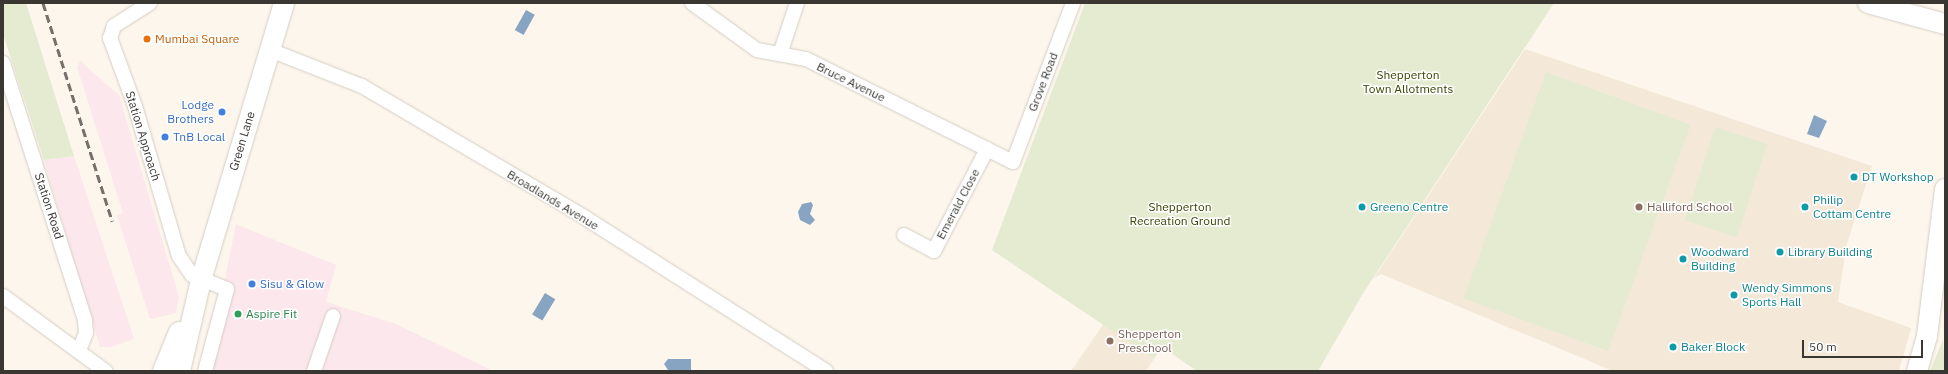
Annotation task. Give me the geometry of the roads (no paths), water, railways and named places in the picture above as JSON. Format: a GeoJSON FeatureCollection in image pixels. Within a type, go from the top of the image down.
{"type":"FeatureCollection","features":[{"type":"Feature","properties":{"kind":"main road","name":"Green Lane"},"geometry":{"type":"LineString","coordinates":[[180,371],[200,280],[284,3]]}},
{"type":"Feature","properties":{"kind":"main road"},"geometry":{"type":"LineString","coordinates":[[1868,3],[1945,24]]}},
{"type":"Feature","properties":{"kind":"main road"},"geometry":{"type":"LineString","coordinates":[[1917,371],[1927,336],[1945,189]]}},
{"type":"Feature","properties":{"kind":"main road","name":"Green Lane"},"geometry":{"type":"LineString","coordinates":[[163,371],[200,280]]}},
{"type":"Feature","properties":{"kind":"street","name":"Station Approach"},"geometry":{"type":"LineString","coordinates":[[150,3],[114,26],[110,38],[135,106],[179,256],[185,268],[200,280]]}},
{"type":"Feature","properties":{"kind":"street","name":"Bruce Avenue"},"geometry":{"type":"LineString","coordinates":[[692,3],[757,50],[806,59],[1013,162]]}},
{"type":"Feature","properties":{"kind":"street"},"geometry":{"type":"LineString","coordinates":[[780,54],[797,3]]}},
{"type":"Feature","properties":{"kind":"street","name":"Grove Road"},"geometry":{"type":"LineString","coordinates":[[1013,162],[1073,3]]}},
{"type":"Feature","properties":{"kind":"street","name":"Broadlands Avenue"},"geometry":{"type":"LineString","coordinates":[[270,50],[362,86],[584,218],[826,371]]}},
{"type":"Feature","properties":{"kind":"street","name":"Station Road"},"geometry":{"type":"LineString","coordinates":[[3,63],[85,320],[86,333],[83,353]]}},
{"type":"Feature","properties":{"kind":"street","name":"Emerald Close"},"geometry":{"type":"LineString","coordinates":[[904,235],[934,250],[987,149]]}},
{"type":"Feature","properties":{"kind":"street"},"geometry":{"type":"LineString","coordinates":[[200,280],[227,289],[205,371]]}},
{"type":"Feature","properties":{"kind":"street"},"geometry":{"type":"LineString","coordinates":[[3,296],[83,353],[105,371]]}},
{"type":"Feature","properties":{"kind":"street"},"geometry":{"type":"LineString","coordinates":[[314,371],[333,316]]}},
{"type":"Feature","properties":{"kind":"street"},"geometry":{"type":"LineString","coordinates":[[83,353],[113,371]]}},
{"type":"Feature","properties":{"kind":"water"},"geometry":{"type":"Polygon","coordinates":[[[526,10],[535,15],[524,35],[515,30],[526,10]]]}},
{"type":"Feature","properties":{"kind":"water"},"geometry":{"type":"Polygon","coordinates":[[[1814,115],[1827,121],[1819,138],[1807,134],[1814,115]]]}},
{"type":"Feature","properties":{"kind":"water"},"geometry":{"type":"Polygon","coordinates":[[[811,202],[813,205],[810,214],[815,220],[810,225],[800,220],[798,212],[802,204],[811,202]]]}},
{"type":"Feature","properties":{"kind":"water"},"geometry":{"type":"Polygon","coordinates":[[[545,293],[555,299],[542,321],[532,314],[545,293]]]}},
{"type":"Feature","properties":{"kind":"water"},"geometry":{"type":"Polygon","coordinates":[[[668,359],[691,359],[691,371],[668,370],[664,364],[668,359]]]}},
{"type":"Feature","properties":{"kind":"railway"},"geometry":{"type":"LineString","coordinates":[[43,3],[112,221]]}},
{"type":"Feature","properties":{"kind":"place","name":"Mumbai Square"},"geometry":{"type":"Point","coordinates":[147,39]}},
{"type":"Feature","properties":{"kind":"place","name":"Lodge Brothers"},"geometry":{"type":"Point","coordinates":[222,112]}},
{"type":"Feature","properties":{"kind":"place","name":"TnB Local"},"geometry":{"type":"Point","coordinates":[165,137]}},
{"type":"Feature","properties":{"kind":"place","name":"DT Workshop"},"geometry":{"type":"Point","coordinates":[1854,177]}},
{"type":"Feature","properties":{"kind":"place","name":"Greeno Centre"},"geometry":{"type":"Point","coordinates":[1362,207]}},
{"type":"Feature","properties":{"kind":"place","name":"Halliford School"},"geometry":{"type":"Point","coordinates":[1639,207]}},
{"type":"Feature","properties":{"kind":"place","name":"Philip Cottam Centre"},"geometry":{"type":"Point","coordinates":[1805,207]}},
{"type":"Feature","properties":{"kind":"place","name":"Library Building"},"geometry":{"type":"Point","coordinates":[1780,252]}},
{"type":"Feature","properties":{"kind":"place","name":"Woodward Building"},"geometry":{"type":"Point","coordinates":[1683,259]}},
{"type":"Feature","properties":{"kind":"place","name":"Sisu & Glow"},"geometry":{"type":"Point","coordinates":[252,284]}},
{"type":"Feature","properties":{"kind":"place","name":"Wendy Simmons Sports Hall"},"geometry":{"type":"Point","coordinates":[1734,295]}},
{"type":"Feature","properties":{"kind":"place","name":"Aspire Fit"},"geometry":{"type":"Point","coordinates":[238,314]}},
{"type":"Feature","properties":{"kind":"place","name":"Shepperton Preschool"},"geometry":{"type":"Point","coordinates":[1110,341]}},
{"type":"Feature","properties":{"kind":"place","name":"Baker Block"},"geometry":{"type":"Point","coordinates":[1673,347]}},
{"type":"Feature","properties":{"kind":"park label","name":"Shepperton Town Allotments"},"geometry":{"type":"Point","coordinates":[1408,82]}},
{"type":"Feature","properties":{"kind":"park label","name":"Shepperton Recreation Ground"},"geometry":{"type":"Point","coordinates":[1180,214]}}]}
